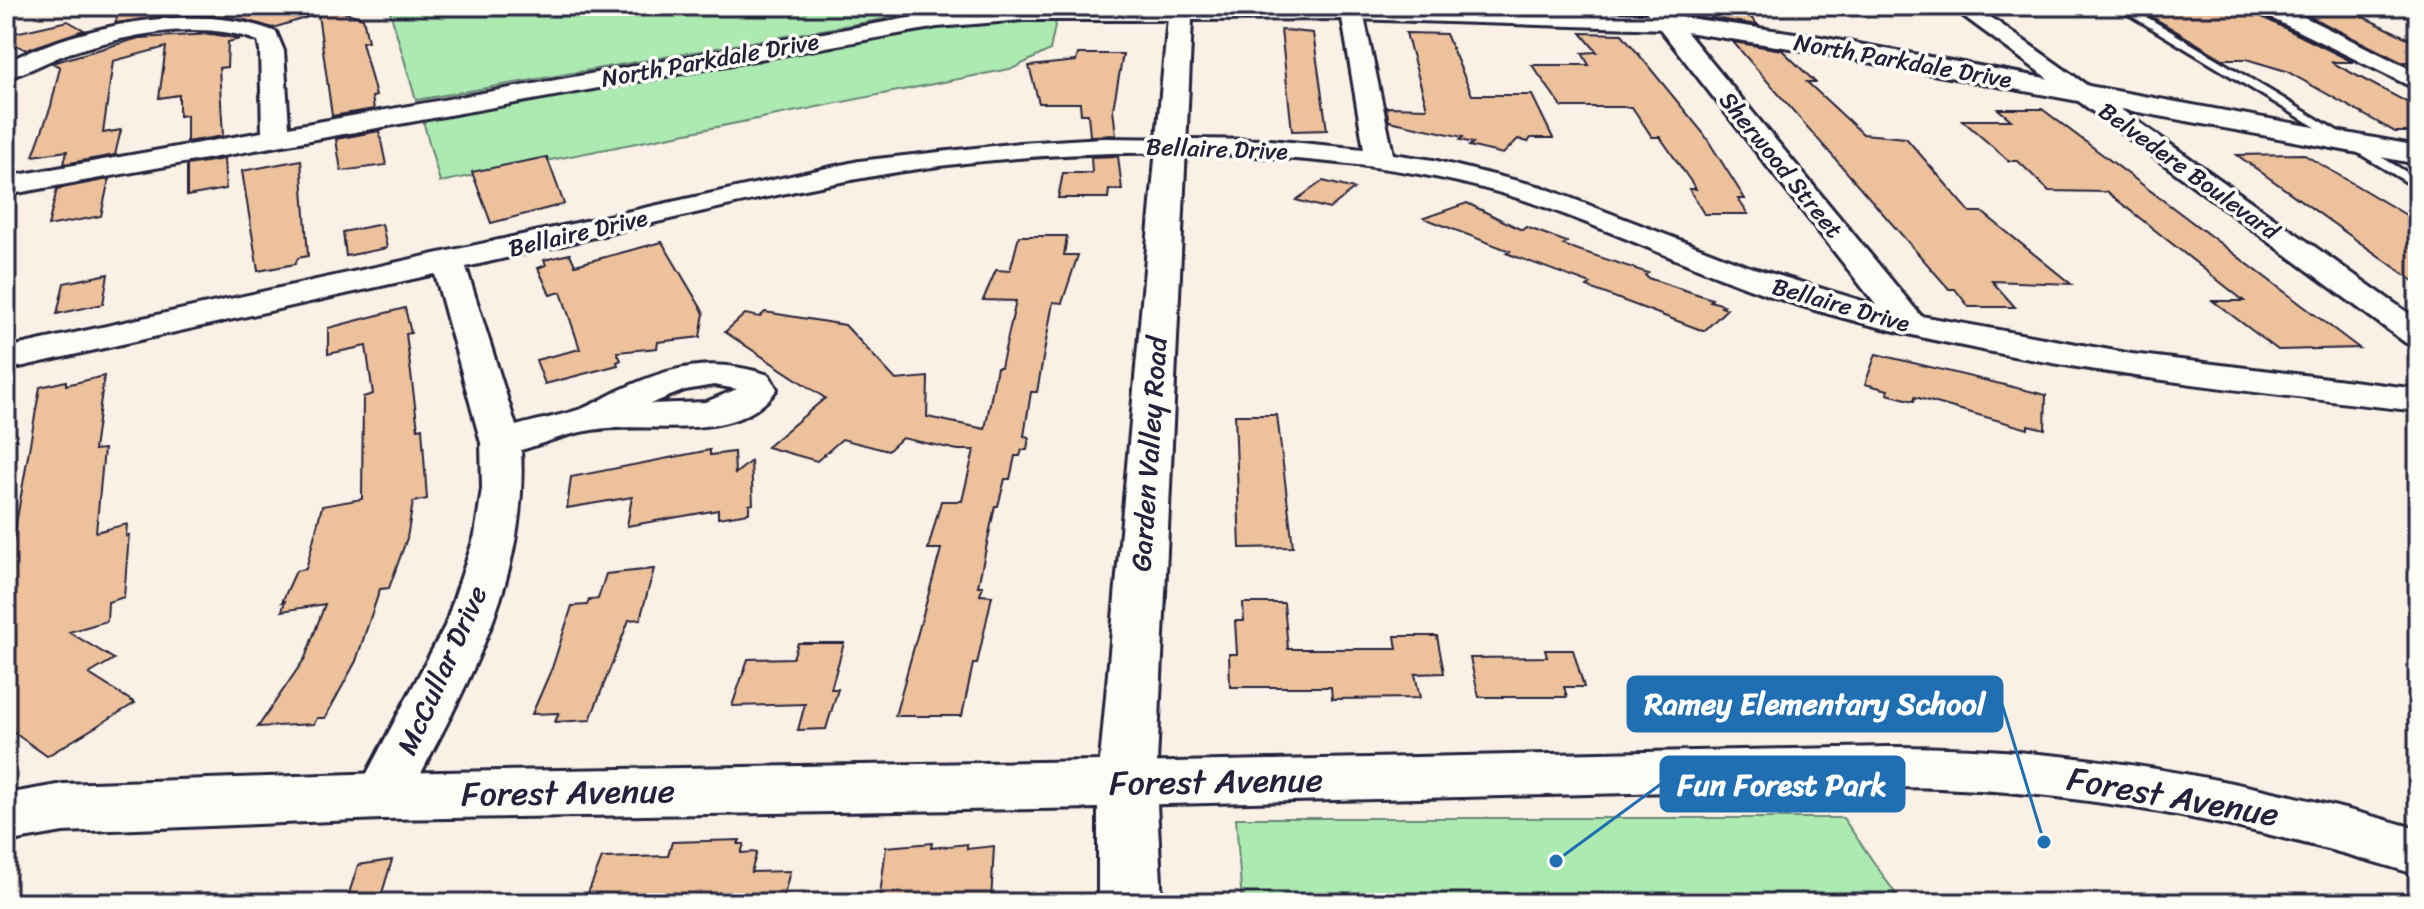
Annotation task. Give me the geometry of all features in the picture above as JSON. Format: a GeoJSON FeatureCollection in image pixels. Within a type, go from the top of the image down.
{"type":"FeatureCollection","features":[{"type":"Feature","properties":{"kind":"street","name":"Belvedere Boulevard"},"geometry":{"type":"LineString","coordinates":[[1961,6],[2418,336]]}},
{"type":"Feature","properties":{"kind":"street"},"geometry":{"type":"LineString","coordinates":[[2265,6],[2418,83]]}},
{"type":"Feature","properties":{"kind":"street","name":"North Parkdale Drive"},"geometry":{"type":"LineString","coordinates":[[6,186],[937,20],[1008,13],[1181,10],[1569,17],[1660,14],[2418,155]]}},
{"type":"Feature","properties":{"kind":"street","name":"Garden Valley Road"},"geometry":{"type":"LineString","coordinates":[[1130,903],[1127,784],[1181,10]]}},
{"type":"Feature","properties":{"kind":"street"},"geometry":{"type":"LineString","coordinates":[[1352,12],[1380,161]]}},
{"type":"Feature","properties":{"kind":"street","name":"Sherwood Street"},"geometry":{"type":"LineString","coordinates":[[1660,14],[1910,325]]}},
{"type":"Feature","properties":{"kind":"street"},"geometry":{"type":"LineString","coordinates":[[6,71],[47,52],[106,36],[197,24],[249,29],[268,37],[272,51],[276,138]]}},
{"type":"Feature","properties":{"kind":"street","name":"Bellaire Drive"},"geometry":{"type":"LineString","coordinates":[[6,359],[859,170],[983,154],[1170,145],[1227,146],[1380,161],[1509,186],[1566,204],[1755,281],[1910,325],[2058,355],[2418,400]]}},
{"type":"Feature","properties":{"kind":"street","name":"McCullar Drive"},"geometry":{"type":"LineString","coordinates":[[382,796],[471,619],[499,528],[505,472],[501,443],[448,262]]}},
{"type":"Feature","properties":{"kind":"street"},"geometry":{"type":"LineString","coordinates":[[501,443],[593,418]]}},
{"type":"Feature","properties":{"kind":"street","name":"Forest Avenue"},"geometry":{"type":"LineString","coordinates":[[6,818],[63,808],[382,796],[1887,767],[1993,769],[2139,785],[2209,797],[2353,832],[2418,852]]}},
{"type":"Feature","properties":{"kind":"lane"},"geometry":{"type":"LineString","coordinates":[[2120,6],[2418,185]]}},
{"type":"Feature","properties":{"kind":"green space"},"geometry":{"type":"Polygon","coordinates":[[[377,6],[911,6],[919,13],[416,100],[389,8],[377,6]]]}},
{"type":"Feature","properties":{"kind":"green space"},"geometry":{"type":"Polygon","coordinates":[[[1056,21],[1050,50],[1014,68],[440,182],[422,117],[936,27],[1056,21]]]}},
{"type":"Feature","properties":{"kind":"green space"},"geometry":{"type":"Polygon","coordinates":[[[1236,818],[1843,818],[1902,903],[1242,903],[1236,818]]]}},
{"type":"Feature","properties":{"kind":"building"},"geometry":{"type":"Polygon","coordinates":[[[164,6],[324,6],[363,18],[368,41],[362,42],[376,96],[372,97],[374,109],[332,116],[318,14],[273,28],[211,15],[175,15],[115,23],[119,12],[164,6]]]}},
{"type":"Feature","properties":{"kind":"building"},"geometry":{"type":"Polygon","coordinates":[[[1701,6],[1740,6],[1758,25],[1712,18],[1701,6]]]}},
{"type":"Feature","properties":{"kind":"building"},"geometry":{"type":"Polygon","coordinates":[[[2134,6],[2251,6],[2256,14],[2353,62],[2331,62],[2418,108],[2418,132],[2395,132],[2286,71],[2246,59],[2223,59],[2134,6]]]}},
{"type":"Feature","properties":{"kind":"building"},"geometry":{"type":"Polygon","coordinates":[[[2289,6],[2340,6],[2418,43],[2418,62],[2401,62],[2289,6]]]}},
{"type":"Feature","properties":{"kind":"building"},"geometry":{"type":"Polygon","coordinates":[[[68,21],[84,30],[26,50],[6,40],[6,35],[68,21]]]}},
{"type":"Feature","properties":{"kind":"building"},"geometry":{"type":"Polygon","coordinates":[[[1281,30],[1313,33],[1327,130],[1292,131],[1281,30]]]}},
{"type":"Feature","properties":{"kind":"building"},"geometry":{"type":"Polygon","coordinates":[[[1406,33],[1446,34],[1472,95],[1532,95],[1553,138],[1531,138],[1528,142],[1518,139],[1503,154],[1469,146],[1473,143],[1460,140],[1463,137],[1389,121],[1386,107],[1427,108],[1406,33]]]}},
{"type":"Feature","properties":{"kind":"building"},"geometry":{"type":"Polygon","coordinates":[[[1581,33],[1622,34],[1704,134],[1745,199],[1738,199],[1748,214],[1704,214],[1689,189],[1696,189],[1660,137],[1652,137],[1632,107],[1562,107],[1532,65],[1589,65],[1582,53],[1597,52],[1581,33]]]}},
{"type":"Feature","properties":{"kind":"building"},"geometry":{"type":"Polygon","coordinates":[[[212,34],[240,39],[228,42],[227,67],[219,68],[223,136],[187,142],[187,115],[179,116],[179,95],[159,98],[166,47],[113,61],[103,133],[121,130],[115,155],[64,164],[67,151],[33,156],[51,106],[60,67],[52,63],[139,38],[212,34]]]}},
{"type":"Feature","properties":{"kind":"building"},"geometry":{"type":"Polygon","coordinates":[[[1733,42],[1782,50],[1815,82],[1807,82],[1863,134],[1906,138],[1970,212],[1982,212],[2071,284],[1992,281],[2015,307],[1969,307],[1955,289],[1949,289],[1733,42]]]}},
{"type":"Feature","properties":{"kind":"building"},"geometry":{"type":"Polygon","coordinates":[[[1078,54],[1123,54],[1113,109],[1116,135],[1090,136],[1088,114],[1081,114],[1080,103],[1039,103],[1029,66],[1076,61],[1078,54]]]}},
{"type":"Feature","properties":{"kind":"building"},"geometry":{"type":"Polygon","coordinates":[[[1998,109],[2042,109],[2359,348],[2278,350],[2213,301],[2244,301],[2107,192],[2049,191],[2018,161],[2009,161],[1962,120],[2011,120],[1998,109]]]}},
{"type":"Feature","properties":{"kind":"building"},"geometry":{"type":"Polygon","coordinates":[[[379,131],[386,165],[341,171],[336,139],[379,131]]]}},
{"type":"Feature","properties":{"kind":"building"},"geometry":{"type":"Polygon","coordinates":[[[2303,154],[2418,222],[2418,284],[2237,155],[2303,154]]]}},
{"type":"Feature","properties":{"kind":"building"},"geometry":{"type":"Polygon","coordinates":[[[1118,156],[1122,190],[1109,190],[1108,198],[1058,198],[1063,173],[1092,173],[1091,157],[1118,156]]]}},
{"type":"Feature","properties":{"kind":"building"},"geometry":{"type":"Polygon","coordinates":[[[547,157],[564,204],[491,223],[472,172],[547,157]]]}},
{"type":"Feature","properties":{"kind":"building"},"geometry":{"type":"Polygon","coordinates":[[[224,159],[226,189],[187,196],[187,165],[224,159]]]}},
{"type":"Feature","properties":{"kind":"building"},"geometry":{"type":"Polygon","coordinates":[[[301,160],[308,256],[298,258],[295,264],[258,271],[242,171],[301,160]]]}},
{"type":"Feature","properties":{"kind":"building"},"geometry":{"type":"Polygon","coordinates":[[[109,179],[101,216],[48,226],[57,189],[109,179]]]}},
{"type":"Feature","properties":{"kind":"building"},"geometry":{"type":"Polygon","coordinates":[[[1323,181],[1354,189],[1329,209],[1296,200],[1323,181]]]}},
{"type":"Feature","properties":{"kind":"building"},"geometry":{"type":"Polygon","coordinates":[[[1467,203],[1522,230],[1526,227],[1567,242],[1563,245],[1648,273],[1645,275],[1648,278],[1712,299],[1710,301],[1727,309],[1704,331],[1587,287],[1591,284],[1506,253],[1510,251],[1424,218],[1467,203]]]}},
{"type":"Feature","properties":{"kind":"building"},"geometry":{"type":"Polygon","coordinates":[[[382,224],[387,248],[346,256],[343,232],[382,224]]]}},
{"type":"Feature","properties":{"kind":"building"},"geometry":{"type":"Polygon","coordinates":[[[1019,236],[1067,236],[1064,255],[1078,255],[1062,303],[1053,302],[1037,392],[1031,392],[1024,436],[1029,437],[1027,450],[1015,456],[1010,479],[1005,479],[998,506],[995,506],[978,586],[983,586],[980,595],[992,596],[977,664],[973,664],[962,716],[895,716],[941,549],[928,549],[941,501],[962,501],[974,450],[958,450],[902,438],[888,451],[842,439],[817,461],[767,447],[825,398],[725,332],[745,314],[760,317],[765,312],[845,325],[896,380],[928,377],[927,417],[985,429],[997,367],[1001,367],[1016,301],[983,300],[996,270],[1010,271],[1019,236]]]}},
{"type":"Feature","properties":{"kind":"building"},"geometry":{"type":"Polygon","coordinates":[[[662,242],[704,313],[700,337],[658,342],[657,348],[617,352],[621,360],[617,362],[618,365],[545,384],[536,360],[580,349],[561,292],[550,295],[538,268],[546,265],[544,260],[570,254],[575,265],[662,242]]]}},
{"type":"Feature","properties":{"kind":"building"},"geometry":{"type":"Polygon","coordinates":[[[108,274],[103,304],[57,314],[64,283],[108,274]]]}},
{"type":"Feature","properties":{"kind":"building"},"geometry":{"type":"Polygon","coordinates":[[[405,308],[411,333],[406,334],[418,429],[422,428],[427,499],[413,502],[407,538],[389,588],[380,589],[356,661],[325,718],[317,718],[314,724],[258,727],[305,658],[325,604],[282,611],[285,601],[282,602],[296,571],[306,569],[322,506],[362,499],[363,397],[373,394],[366,346],[328,354],[328,328],[405,308]]]}},
{"type":"Feature","properties":{"kind":"building"},"geometry":{"type":"Polygon","coordinates":[[[1876,354],[2046,395],[2045,429],[2028,425],[2028,429],[1915,397],[1914,401],[1887,394],[1888,390],[1865,384],[1876,354]]]}},
{"type":"Feature","properties":{"kind":"building"},"geometry":{"type":"Polygon","coordinates":[[[104,376],[94,450],[104,449],[96,532],[127,524],[126,536],[129,535],[124,597],[108,602],[107,621],[69,632],[114,659],[89,674],[135,703],[47,756],[6,727],[6,581],[40,387],[66,381],[66,385],[104,376]]]}},
{"type":"Feature","properties":{"kind":"building"},"geometry":{"type":"Polygon","coordinates":[[[1235,415],[1277,415],[1293,547],[1240,548],[1235,415]]]}},
{"type":"Feature","properties":{"kind":"building"},"geometry":{"type":"Polygon","coordinates":[[[710,450],[710,455],[734,452],[735,474],[751,461],[753,504],[749,505],[749,513],[718,518],[718,510],[627,526],[632,497],[567,508],[571,477],[710,450]]]}},
{"type":"Feature","properties":{"kind":"building"},"geometry":{"type":"Polygon","coordinates":[[[654,569],[640,619],[629,620],[590,720],[555,722],[559,713],[532,714],[552,668],[572,606],[587,605],[589,600],[598,599],[606,574],[654,569]]]}},
{"type":"Feature","properties":{"kind":"building"},"geometry":{"type":"Polygon","coordinates":[[[1243,603],[1284,603],[1288,649],[1397,649],[1395,636],[1437,636],[1444,673],[1415,674],[1420,698],[1332,699],[1331,687],[1230,687],[1229,654],[1237,654],[1235,621],[1244,621],[1243,603]]]}},
{"type":"Feature","properties":{"kind":"building"},"geometry":{"type":"Polygon","coordinates":[[[798,643],[844,643],[831,689],[838,689],[826,729],[798,730],[805,704],[732,706],[748,659],[793,658],[798,643]]]}},
{"type":"Feature","properties":{"kind":"building"},"geometry":{"type":"Polygon","coordinates":[[[1545,650],[1573,650],[1584,687],[1564,687],[1567,697],[1479,697],[1470,658],[1547,657],[1545,650]]]}},
{"type":"Feature","properties":{"kind":"building"},"geometry":{"type":"Polygon","coordinates":[[[740,840],[738,844],[744,844],[741,853],[757,852],[751,872],[790,871],[782,903],[584,903],[602,858],[668,856],[672,842],[740,840]]]}},
{"type":"Feature","properties":{"kind":"building"},"geometry":{"type":"Polygon","coordinates":[[[932,843],[931,848],[967,844],[967,849],[994,846],[991,903],[879,903],[886,847],[932,843]]]}},
{"type":"Feature","properties":{"kind":"building"},"geometry":{"type":"Polygon","coordinates":[[[392,860],[379,903],[346,903],[358,865],[392,860]]]}},
{"type":"Feature","properties":{"kind":"place","name":"Ramey Elementary School"},"geometry":{"type":"Point","coordinates":[2044,842]}},
{"type":"Feature","properties":{"kind":"place","name":"Fun Forest Park"},"geometry":{"type":"Point","coordinates":[1556,861]}}]}
